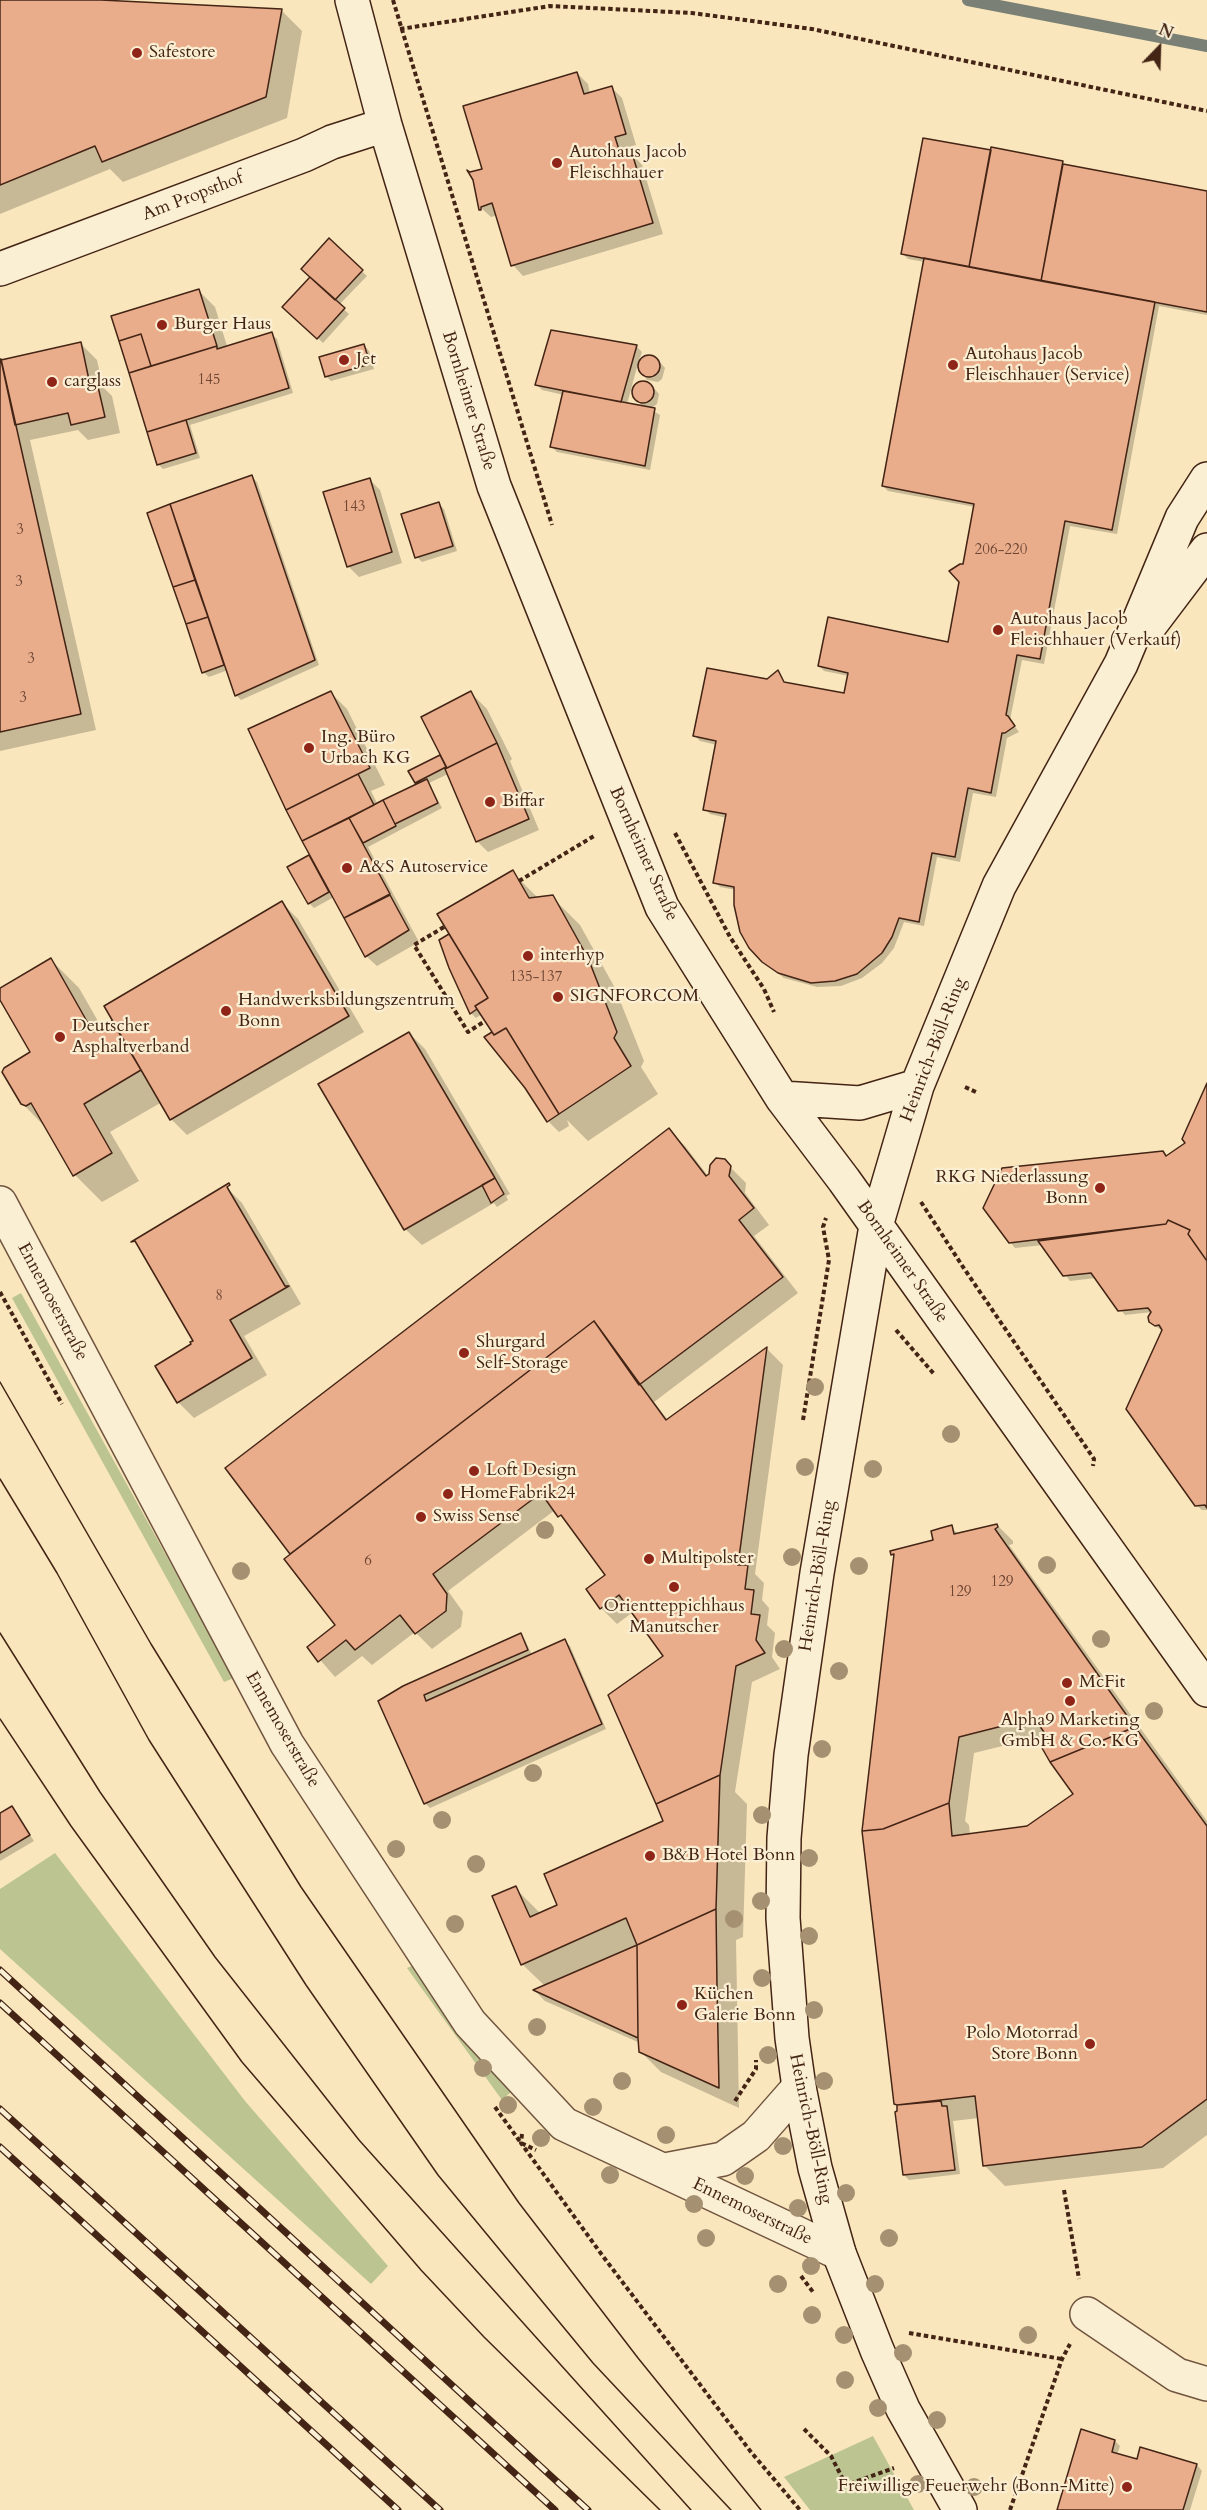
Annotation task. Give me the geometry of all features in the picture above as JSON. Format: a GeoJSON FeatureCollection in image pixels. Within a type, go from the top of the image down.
{"type":"FeatureCollection","features":[{"type":"Feature","properties":{"kind":"street","name":"Bornheimer Straße"},"geometry":{"type":"LineString","coordinates":[[352,0],[385,124],[494,486],[662,907],[782,1098],[1207,1690]]}},
{"type":"Feature","properties":{"kind":"street","name":"Am Propsthof"},"geometry":{"type":"LineString","coordinates":[[0,270],[304,155],[332,142],[385,124]]}},
{"type":"Feature","properties":{"kind":"street","name":"Heinrich-Böll-Ring"},"geometry":{"type":"LineString","coordinates":[[960,2510],[903,2409],[876,2350],[839,2253],[815,2168],[792,2038],[783,1918],[784,1838],[791,1755],[817,1574],[876,1226],[917,1086],[999,886],[1121,664],[1182,518],[1207,479]]}},
{"type":"Feature","properties":{"kind":"street","name":"Heinrich-Böll-Ring"},"geometry":{"type":"LineString","coordinates":[[1121,664],[1207,550]]}},
{"type":"Feature","properties":{"kind":"street"},"geometry":{"type":"LineString","coordinates":[[782,1098],[860,1103],[917,1086]]}},
{"type":"Feature","properties":{"kind":"street","name":"Ennemoserstraße"},"geometry":{"type":"LineString","coordinates":[[0,1203],[287,1744],[470,2023],[564,2124],[839,2253]]}},
{"type":"Feature","properties":{"kind":"street","name":"Ennemoserstraße"},"geometry":{"type":"LineString","coordinates":[[665,2170],[723,2159],[756,2136],[799,2087]]}},
{"type":"Feature","properties":{"kind":"street"},"geometry":{"type":"LineString","coordinates":[[1087,2314],[1177,2375],[1207,2384]]}},
{"type":"Feature","properties":{"kind":"path"},"geometry":{"type":"LineString","coordinates":[[393,0],[553,528]]}},
{"type":"Feature","properties":{"kind":"path"},"geometry":{"type":"LineString","coordinates":[[402,29],[550,6],[692,13],[812,29],[1207,111]]}},
{"type":"Feature","properties":{"kind":"path"},"geometry":{"type":"LineString","coordinates":[[519,881],[626,817]]}},
{"type":"Feature","properties":{"kind":"path"},"geometry":{"type":"LineString","coordinates":[[674,832],[730,937],[764,989]]}},
{"type":"Feature","properties":{"kind":"path"},"geometry":{"type":"LineString","coordinates":[[444,927],[414,945],[468,1032],[485,1021]]}},
{"type":"Feature","properties":{"kind":"path"},"geometry":{"type":"LineString","coordinates":[[965,1087],[978,1093]]}},
{"type":"Feature","properties":{"kind":"path"},"geometry":{"type":"LineString","coordinates":[[924,1205],[963,1267],[1094,1459],[1089,1524]]}},
{"type":"Feature","properties":{"kind":"path"},"geometry":{"type":"LineString","coordinates":[[529,2087],[521,2143],[751,2451],[800,2510]]}},
{"type":"Feature","properties":{"kind":"path"},"geometry":{"type":"LineString","coordinates":[[521,2143],[541,2152]]}},
{"type":"Feature","properties":{"kind":"path"},"geometry":{"type":"LineString","coordinates":[[1064,2190],[1071,2238],[1087,2314]]}},
{"type":"Feature","properties":{"kind":"path"},"geometry":{"type":"LineString","coordinates":[[798,2271],[817,2298]]}},
{"type":"Feature","properties":{"kind":"path"},"geometry":{"type":"LineString","coordinates":[[903,2332],[1062,2360],[1010,2510]]}},
{"type":"Feature","properties":{"kind":"path"},"geometry":{"type":"LineString","coordinates":[[804,2429],[831,2456],[846,2485],[898,2467]]}},
{"type":"Feature","properties":{"kind":"green space"},"geometry":{"type":"Polygon","coordinates":[[[21,1293],[234,1678],[224,1682],[12,1298],[21,1293]]]}},
{"type":"Feature","properties":{"kind":"green space"},"geometry":{"type":"Polygon","coordinates":[[[55,1853],[245,2101],[388,2266],[371,2284],[0,1949],[0,1889],[55,1853]]]}},
{"type":"Feature","properties":{"kind":"green space"},"geometry":{"type":"Polygon","coordinates":[[[412,1966],[511,2092],[502,2100],[407,1968],[412,1966]]]}},
{"type":"Feature","properties":{"kind":"green space"},"geometry":{"type":"Polygon","coordinates":[[[873,2436],[914,2510],[810,2510],[784,2477],[873,2436]]]}},
{"type":"Feature","properties":{"kind":"building","name":"Safestore"},"geometry":{"type":"Polygon","coordinates":[[[0,0],[101,0],[282,9],[266,97],[102,162],[95,146],[0,185],[0,0]]]}},
{"type":"Feature","properties":{"kind":"building","name":"Autohaus Jacob Fleischhauer"},"geometry":{"type":"Polygon","coordinates":[[[577,72],[584,94],[612,86],[626,134],[615,137],[621,156],[632,153],[653,223],[511,266],[492,203],[479,210],[473,180],[467,170],[470,172],[482,169],[463,106],[577,72]]]}},
{"type":"Feature","properties":{"kind":"building"},"geometry":{"type":"Polygon","coordinates":[[[923,138],[991,150],[969,267],[901,254],[923,138]]]}},
{"type":"Feature","properties":{"kind":"building"},"geometry":{"type":"Polygon","coordinates":[[[991,147],[1063,161],[1041,281],[969,267],[991,147]]]}},
{"type":"Feature","properties":{"kind":"building"},"geometry":{"type":"Polygon","coordinates":[[[1063,164],[1207,191],[1207,312],[1041,281],[1063,164]]]}},
{"type":"Feature","properties":{"kind":"building"},"geometry":{"type":"Polygon","coordinates":[[[329,238],[363,270],[335,300],[301,269],[329,238]]]}},
{"type":"Feature","properties":{"kind":"building","name":"Autohaus Jacob Fleischhauer (Verkauf)"},"geometry":{"type":"Polygon","coordinates":[[[924,258],[1155,302],[1112,530],[1065,521],[1040,659],[1017,655],[1006,715],[1015,726],[1002,733],[991,793],[968,788],[955,857],[932,853],[919,922],[899,918],[892,937],[882,953],[857,974],[835,981],[811,983],[778,973],[762,962],[749,948],[740,932],[734,905],[734,887],[713,883],[726,814],[703,810],[716,741],[693,736],[707,668],[767,679],[778,670],[784,682],[844,693],[848,673],[818,666],[828,617],[948,642],[959,582],[949,571],[963,564],[974,504],[882,486],[924,258]]]}},
{"type":"Feature","properties":{"kind":"building"},"geometry":{"type":"Polygon","coordinates":[[[310,277],[345,308],[317,339],[282,307],[310,277]]]}},
{"type":"Feature","properties":{"kind":"building","name":"Burger Haus"},"geometry":{"type":"Polygon","coordinates":[[[199,289],[217,346],[151,366],[141,334],[119,341],[111,316],[199,289]]]}},
{"type":"Feature","properties":{"kind":"building"},"geometry":{"type":"Polygon","coordinates":[[[551,330],[637,345],[621,402],[535,385],[551,330]]]}},
{"type":"Feature","properties":{"kind":"building"},"geometry":{"type":"Polygon","coordinates":[[[272,332],[289,388],[147,432],[129,373],[272,332]]]}},
{"type":"Feature","properties":{"kind":"building"},"geometry":{"type":"Polygon","coordinates":[[[141,334],[151,366],[129,373],[119,341],[141,334]]]}},
{"type":"Feature","properties":{"kind":"building"},"geometry":{"type":"Polygon","coordinates":[[[81,342],[89,380],[96,378],[105,417],[71,425],[68,413],[15,425],[1,360],[81,342]]]}},
{"type":"Feature","properties":{"kind":"building","name":"Jet"},"geometry":{"type":"Polygon","coordinates":[[[364,344],[370,364],[325,377],[319,357],[364,344]]]}},
{"type":"Feature","properties":{"kind":"building"},"geometry":{"type":"Polygon","coordinates":[[[649,355],[657,358],[660,366],[657,374],[649,377],[641,374],[638,366],[641,358],[649,355]]]}},
{"type":"Feature","properties":{"kind":"building"},"geometry":{"type":"Polygon","coordinates":[[[0,359],[81,714],[0,732],[0,359]]]}},
{"type":"Feature","properties":{"kind":"building"},"geometry":{"type":"Polygon","coordinates":[[[643,381],[651,384],[654,392],[651,400],[643,403],[635,400],[632,392],[635,384],[643,381]]]}},
{"type":"Feature","properties":{"kind":"building"},"geometry":{"type":"Polygon","coordinates":[[[563,391],[655,408],[645,466],[550,447],[563,391]]]}},
{"type":"Feature","properties":{"kind":"building"},"geometry":{"type":"Polygon","coordinates":[[[186,420],[196,453],[157,465],[147,432],[186,420]]]}},
{"type":"Feature","properties":{"kind":"building"},"geometry":{"type":"Polygon","coordinates":[[[252,475],[315,660],[235,696],[170,504],[252,475]]]}},
{"type":"Feature","properties":{"kind":"building"},"geometry":{"type":"Polygon","coordinates":[[[370,478],[392,552],[347,567],[323,492],[370,478]]]}},
{"type":"Feature","properties":{"kind":"building"},"geometry":{"type":"Polygon","coordinates":[[[439,502],[453,546],[415,558],[401,514],[439,502]]]}},
{"type":"Feature","properties":{"kind":"building"},"geometry":{"type":"Polygon","coordinates":[[[170,504],[195,580],[173,587],[147,513],[170,504]]]}},
{"type":"Feature","properties":{"kind":"building"},"geometry":{"type":"Polygon","coordinates":[[[195,580],[208,617],[186,624],[173,587],[195,580]]]}},
{"type":"Feature","properties":{"kind":"building"},"geometry":{"type":"Polygon","coordinates":[[[208,617],[224,665],[202,673],[186,624],[208,617]]]}},
{"type":"Feature","properties":{"kind":"building","name":"Ing. Büro Urbach KG"},"geometry":{"type":"Polygon","coordinates":[[[331,691],[370,768],[286,810],[248,729],[331,691]]]}},
{"type":"Feature","properties":{"kind":"building"},"geometry":{"type":"Polygon","coordinates":[[[471,691],[497,743],[447,768],[421,717],[471,691]]]}},
{"type":"Feature","properties":{"kind":"building","name":"Biffar"},"geometry":{"type":"Polygon","coordinates":[[[497,743],[529,819],[476,842],[445,769],[497,743]]]}},
{"type":"Feature","properties":{"kind":"building"},"geometry":{"type":"Polygon","coordinates":[[[440,755],[446,767],[415,783],[408,771],[440,755]]]}},
{"type":"Feature","properties":{"kind":"building"},"geometry":{"type":"Polygon","coordinates":[[[358,774],[374,805],[302,841],[286,810],[358,774]]]}},
{"type":"Feature","properties":{"kind":"building"},"geometry":{"type":"Polygon","coordinates":[[[427,779],[438,803],[395,824],[383,800],[427,779]]]}},
{"type":"Feature","properties":{"kind":"building"},"geometry":{"type":"Polygon","coordinates":[[[383,800],[396,826],[363,843],[349,818],[383,800]]]}},
{"type":"Feature","properties":{"kind":"building","name":"A&S Autoservice"},"geometry":{"type":"Polygon","coordinates":[[[349,818],[390,894],[344,918],[302,841],[349,818]]]}},
{"type":"Feature","properties":{"kind":"building"},"geometry":{"type":"Polygon","coordinates":[[[309,855],[329,892],[308,904],[287,867],[309,855]]]}},
{"type":"Feature","properties":{"kind":"building"},"geometry":{"type":"Polygon","coordinates":[[[513,870],[529,898],[553,895],[588,958],[617,1032],[614,1038],[631,1066],[559,1114],[506,1028],[494,1035],[475,1006],[488,998],[437,914],[513,870]]]}},
{"type":"Feature","properties":{"kind":"building"},"geometry":{"type":"Polygon","coordinates":[[[390,895],[409,930],[365,957],[344,918],[390,895]]]}},
{"type":"Feature","properties":{"kind":"building","name":"Handwerksbildungszentrum Bonn"},"geometry":{"type":"Polygon","coordinates":[[[282,901],[349,1016],[170,1120],[104,1006],[282,901]]]}},
{"type":"Feature","properties":{"kind":"building"},"geometry":{"type":"Polygon","coordinates":[[[449,934],[488,998],[475,1006],[477,1009],[470,1014],[439,940],[449,934]]]}},
{"type":"Feature","properties":{"kind":"building"},"geometry":{"type":"Polygon","coordinates":[[[51,958],[93,1032],[112,1021],[141,1070],[84,1104],[112,1153],[73,1176],[31,1103],[26,1106],[21,1104],[2,1072],[4,1068],[30,1052],[0,1000],[0,988],[51,958]]]}},
{"type":"Feature","properties":{"kind":"building"},"geometry":{"type":"Polygon","coordinates":[[[506,1028],[559,1114],[547,1122],[525,1088],[484,1037],[492,1032],[494,1035],[506,1028]]]}},
{"type":"Feature","properties":{"kind":"building","name":"Handwerksbildungszentrum Bonn"},"geometry":{"type":"Polygon","coordinates":[[[409,1032],[495,1178],[404,1230],[318,1084],[409,1032]]]}},
{"type":"Feature","properties":{"kind":"building","name":"RKG Niederlassung Bonn"},"geometry":{"type":"Polygon","coordinates":[[[1207,1083],[1207,1261],[1188,1234],[1190,1230],[1168,1220],[1166,1224],[1009,1243],[983,1208],[1002,1168],[1163,1151],[1166,1156],[1185,1143],[1182,1139],[1207,1083]]]}},
{"type":"Feature","properties":{"kind":"building","name":"Shurgard Self-Storage"},"geometry":{"type":"Polygon","coordinates":[[[669,1128],[706,1176],[709,1174],[710,1165],[716,1158],[725,1159],[731,1166],[729,1176],[754,1208],[739,1220],[783,1277],[639,1385],[594,1321],[290,1554],[225,1468],[669,1128]]]}},
{"type":"Feature","properties":{"kind":"building"},"geometry":{"type":"Polygon","coordinates":[[[495,1178],[504,1194],[491,1203],[482,1185],[495,1178]]]}},
{"type":"Feature","properties":{"kind":"building"},"geometry":{"type":"Polygon","coordinates":[[[229,1183],[227,1187],[285,1286],[289,1286],[230,1320],[252,1358],[177,1403],[155,1366],[193,1341],[135,1241],[131,1242],[229,1183]]]}},
{"type":"Feature","properties":{"kind":"building"},"geometry":{"type":"Polygon","coordinates":[[[1168,1220],[1190,1230],[1188,1234],[1207,1261],[1207,1508],[1205,1505],[1195,1506],[1126,1409],[1162,1330],[1159,1325],[1155,1326],[1149,1322],[1148,1317],[1151,1312],[1148,1308],[1118,1311],[1091,1273],[1063,1276],[1038,1241],[1166,1224],[1168,1220]]]}},
{"type":"Feature","properties":{"kind":"building"},"geometry":{"type":"Polygon","coordinates":[[[594,1321],[666,1420],[767,1347],[738,1565],[748,1565],[745,1589],[754,1590],[751,1614],[760,1615],[756,1640],[765,1653],[736,1666],[720,1775],[656,1804],[608,1695],[663,1656],[619,1595],[600,1609],[586,1589],[605,1575],[561,1515],[558,1517],[541,1493],[433,1574],[447,1594],[446,1611],[415,1634],[400,1615],[355,1650],[346,1640],[318,1662],[307,1647],[335,1625],[284,1559],[594,1321]]]}},
{"type":"Feature","properties":{"kind":"building"},"geometry":{"type":"Polygon","coordinates":[[[997,1524],[998,1527],[995,1529],[1135,1727],[1050,1762],[1042,1748],[1051,1742],[1034,1718],[959,1737],[949,1803],[883,1829],[862,1831],[894,1554],[891,1555],[890,1551],[933,1540],[931,1531],[952,1525],[954,1534],[997,1524]]]}},
{"type":"Feature","properties":{"kind":"building"},"geometry":{"type":"Polygon","coordinates":[[[521,1633],[528,1650],[424,1695],[426,1701],[565,1639],[602,1724],[424,1804],[378,1701],[403,1686],[521,1633]]]}},
{"type":"Feature","properties":{"kind":"building"},"geometry":{"type":"Polygon","coordinates":[[[1135,1727],[1207,1826],[1207,2099],[1142,2147],[983,2166],[975,2096],[894,2104],[862,1831],[883,1829],[949,1803],[952,1836],[1027,1826],[1073,1794],[1050,1762],[1135,1727]]]}},
{"type":"Feature","properties":{"kind":"building","name":"B&B Hotel Bonn"},"geometry":{"type":"Polygon","coordinates":[[[720,1775],[716,1909],[637,1945],[626,1918],[521,1965],[492,1896],[516,1886],[530,1917],[557,1905],[544,1874],[663,1821],[656,1804],[720,1775]]]}},
{"type":"Feature","properties":{"kind":"building"},"geometry":{"type":"Polygon","coordinates":[[[12,1806],[30,1835],[0,1853],[0,1813],[12,1806]]]}},
{"type":"Feature","properties":{"kind":"building"},"geometry":{"type":"Polygon","coordinates":[[[716,1909],[719,2088],[639,2052],[638,2038],[637,1945],[716,1909]]]}},
{"type":"Feature","properties":{"kind":"building"},"geometry":{"type":"Polygon","coordinates":[[[637,1945],[638,2038],[533,1990],[637,1945]]]}},
{"type":"Feature","properties":{"kind":"building"},"geometry":{"type":"Polygon","coordinates":[[[941,2101],[942,2106],[947,2106],[955,2170],[903,2175],[895,2112],[897,2105],[941,2101]]]}},
{"type":"Feature","properties":{"kind":"building","name":"Freiwillige Feuerwehr (Bonn-Mitte)"},"geometry":{"type":"Polygon","coordinates":[[[1081,2429],[1115,2440],[1112,2452],[1137,2459],[1140,2447],[1197,2464],[1183,2510],[1057,2510],[1081,2429]]]}},
{"type":"Feature","properties":{"kind":"waterway"},"geometry":{"type":"LineString","coordinates":[[968,0],[1207,46]]}},
{"type":"Feature","properties":{"kind":"tram line"},"geometry":{"type":"LineString","coordinates":[[0,1382],[151,1644],[301,1887],[519,2203],[638,2358],[761,2510]]}},
{"type":"Feature","properties":{"kind":"tram line"},"geometry":{"type":"LineString","coordinates":[[0,1479],[57,1573],[149,1740],[306,1985],[438,2175],[593,2363],[731,2510]]}},
{"type":"Feature","properties":{"kind":"tram line"},"geometry":{"type":"LineString","coordinates":[[0,1633],[100,1792],[215,1957],[359,2140],[691,2510]]}},
{"type":"Feature","properties":{"kind":"tram line"},"geometry":{"type":"LineString","coordinates":[[0,1719],[71,1826],[242,2062],[421,2270],[484,2337],[660,2510]]}},
{"type":"Feature","properties":{"kind":"railway"},"geometry":{"type":"LineString","coordinates":[[0,1970],[588,2510]]}},
{"type":"Feature","properties":{"kind":"railway"},"geometry":{"type":"LineString","coordinates":[[0,2003],[555,2510]]}},
{"type":"Feature","properties":{"kind":"railway"},"geometry":{"type":"LineString","coordinates":[[0,2109],[440,2510]]}},
{"type":"Feature","properties":{"kind":"railway"},"geometry":{"type":"LineString","coordinates":[[0,2147],[398,2510]]}},
{"type":"Feature","properties":{"kind":"place","name":"Safestore"},"geometry":{"type":"Point","coordinates":[137,53]}},
{"type":"Feature","properties":{"kind":"place","name":"Autohaus Jacob Fleischhauer"},"geometry":{"type":"Point","coordinates":[557,163]}},
{"type":"Feature","properties":{"kind":"place","name":"Burger Haus"},"geometry":{"type":"Point","coordinates":[162,325]}},
{"type":"Feature","properties":{"kind":"place","name":"Jet"},"geometry":{"type":"Point","coordinates":[344,360]}},
{"type":"Feature","properties":{"kind":"place","name":"Autohaus Jacob Fleischhauer (Service)"},"geometry":{"type":"Point","coordinates":[953,365]}},
{"type":"Feature","properties":{"kind":"place","name":"carglass"},"geometry":{"type":"Point","coordinates":[52,382]}},
{"type":"Feature","properties":{"kind":"place","name":"Autohaus Jacob Fleischhauer (Verkauf)"},"geometry":{"type":"Point","coordinates":[998,630]}},
{"type":"Feature","properties":{"kind":"place","name":"Ing. Büro Urbach KG"},"geometry":{"type":"Point","coordinates":[309,748]}},
{"type":"Feature","properties":{"kind":"place","name":"Biffar"},"geometry":{"type":"Point","coordinates":[490,802]}},
{"type":"Feature","properties":{"kind":"place","name":"A&S Autoservice"},"geometry":{"type":"Point","coordinates":[347,868]}},
{"type":"Feature","properties":{"kind":"place","name":"interhyp"},"geometry":{"type":"Point","coordinates":[528,956]}},
{"type":"Feature","properties":{"kind":"place","name":"SIGNFORCOM"},"geometry":{"type":"Point","coordinates":[558,997]}},
{"type":"Feature","properties":{"kind":"place","name":"Handwerksbildungszentrum Bonn"},"geometry":{"type":"Point","coordinates":[226,1011]}},
{"type":"Feature","properties":{"kind":"place","name":"Deutscher Asphaltverband"},"geometry":{"type":"Point","coordinates":[60,1037]}},
{"type":"Feature","properties":{"kind":"place","name":"RKG Niederlassung Bonn"},"geometry":{"type":"Point","coordinates":[1100,1188]}},
{"type":"Feature","properties":{"kind":"place","name":"Shurgard Self-Storage"},"geometry":{"type":"Point","coordinates":[464,1353]}},
{"type":"Feature","properties":{"kind":"place","name":"Loft Design"},"geometry":{"type":"Point","coordinates":[474,1471]}},
{"type":"Feature","properties":{"kind":"place","name":"HomeFabrik24"},"geometry":{"type":"Point","coordinates":[448,1494]}},
{"type":"Feature","properties":{"kind":"place","name":"Swiss Sense"},"geometry":{"type":"Point","coordinates":[421,1517]}},
{"type":"Feature","properties":{"kind":"place","name":"Multipolster"},"geometry":{"type":"Point","coordinates":[649,1559]}},
{"type":"Feature","properties":{"kind":"place","name":"Orientteppichhaus Manutscher"},"geometry":{"type":"Point","coordinates":[674,1587]}},
{"type":"Feature","properties":{"kind":"place","name":"McFit"},"geometry":{"type":"Point","coordinates":[1067,1683]}},
{"type":"Feature","properties":{"kind":"place","name":"Alpha9 Marketing GmbH & Co. KG"},"geometry":{"type":"Point","coordinates":[1070,1701]}},
{"type":"Feature","properties":{"kind":"place","name":"B&B Hotel Bonn"},"geometry":{"type":"Point","coordinates":[650,1856]}},
{"type":"Feature","properties":{"kind":"place","name":"Küchen Galerie Bonn"},"geometry":{"type":"Point","coordinates":[682,2005]}},
{"type":"Feature","properties":{"kind":"place","name":"Polo Motorrad Store Bonn"},"geometry":{"type":"Point","coordinates":[1090,2044]}},
{"type":"Feature","properties":{"kind":"place","name":"Freiwillige Feuerwehr (Bonn-Mitte)"},"geometry":{"type":"Point","coordinates":[1127,2487]}}]}
